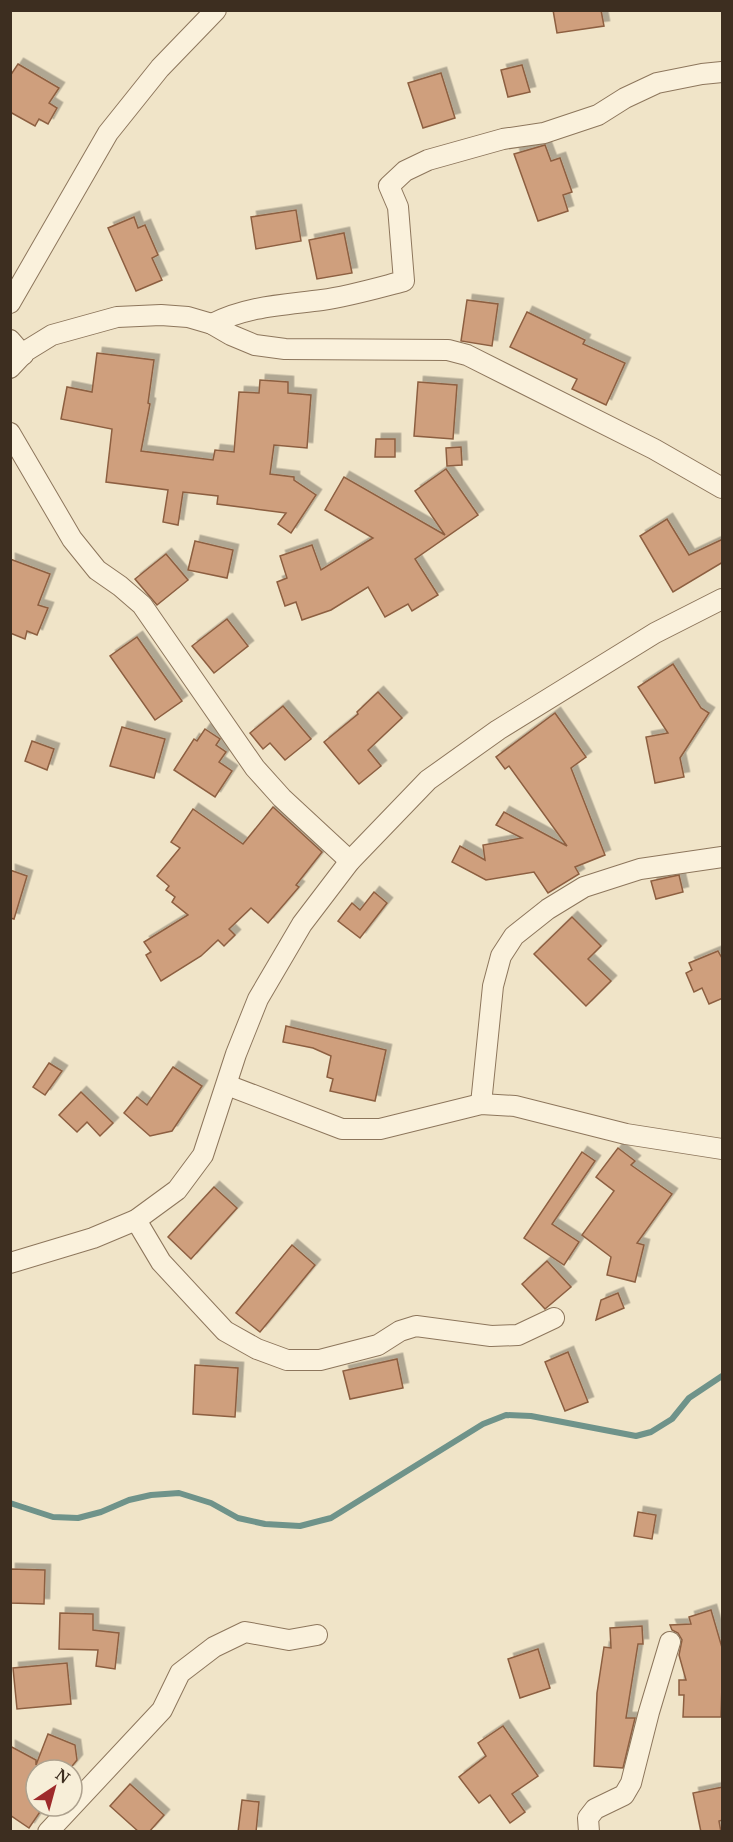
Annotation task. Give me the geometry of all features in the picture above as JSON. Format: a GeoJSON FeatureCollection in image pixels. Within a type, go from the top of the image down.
{"type":"FeatureCollection","features":[{"type":"Feature","properties":{"kind":"street"},"geometry":{"type":"LineString","coordinates":[[10,303],[108,133],[160,68],[216,10]]}},
{"type":"Feature","properties":{"kind":"street"},"geometry":{"type":"LineString","coordinates":[[212,324],[256,308],[322,300],[404,281],[398,207],[389,186],[405,171],[428,160],[465,148],[544,133],[598,115],[625,98],[657,83],[723,72]]}},
{"type":"Feature","properties":{"kind":"street"},"geometry":{"type":"LineString","coordinates":[[15,354],[52,335],[117,317],[170,315],[188,317],[212,324],[255,345],[285,349],[448,350],[467,355],[654,448],[723,488]]}},
{"type":"Feature","properties":{"kind":"street"},"geometry":{"type":"LineString","coordinates":[[10,433],[78,547],[97,570],[142,604],[255,768],[282,798],[350,861]]}},
{"type":"Feature","properties":{"kind":"street"},"geometry":{"type":"LineString","coordinates":[[10,1263],[93,1238],[136,1220],[177,1190],[203,1155],[236,1054],[258,999],[302,924],[350,861],[428,780],[498,730],[655,633],[723,598]]}},
{"type":"Feature","properties":{"kind":"street"},"geometry":{"type":"LineString","coordinates":[[481,1104],[493,986],[501,956],[514,936],[548,909],[584,887],[640,869],[723,857]]}},
{"type":"Feature","properties":{"kind":"street"},"geometry":{"type":"LineString","coordinates":[[227,1085],[342,1129],[380,1129],[481,1104],[515,1106],[626,1134],[723,1149]]}},
{"type":"Feature","properties":{"kind":"street"},"geometry":{"type":"LineString","coordinates":[[136,1220],[160,1262],[225,1331],[257,1349],[286,1360],[320,1360],[378,1346],[400,1331],[416,1326],[491,1336],[518,1335],[554,1318]]}},
{"type":"Feature","properties":{"kind":"street"},"geometry":{"type":"LineString","coordinates":[[48,1832],[162,1710],[180,1674],[214,1647],[245,1632],[289,1640],[317,1635]]}},
{"type":"Feature","properties":{"kind":"street"},"geometry":{"type":"LineString","coordinates":[[588,1832],[588,1818],[596,1809],[624,1795],[631,1783],[648,1712],[670,1642]]}},
{"type":"Feature","properties":{"kind":"building"},"geometry":{"type":"Polygon","coordinates":[[[553,10],[601,10],[604,26],[557,33],[553,10]]]}},
{"type":"Feature","properties":{"kind":"building"},"geometry":{"type":"Polygon","coordinates":[[[18,64],[59,88],[49,103],[57,108],[48,124],[39,119],[35,126],[10,112],[10,76],[18,64]]]}},
{"type":"Feature","properties":{"kind":"building"},"geometry":{"type":"Polygon","coordinates":[[[522,65],[530,92],[508,97],[501,70],[522,65]]]}},
{"type":"Feature","properties":{"kind":"building"},"geometry":{"type":"Polygon","coordinates":[[[441,73],[455,118],[423,128],[408,83],[441,73]]]}},
{"type":"Feature","properties":{"kind":"building"},"geometry":{"type":"Polygon","coordinates":[[[545,145],[551,161],[560,158],[572,192],[563,195],[568,211],[538,221],[514,154],[545,145]]]}},
{"type":"Feature","properties":{"kind":"building"},"geometry":{"type":"Polygon","coordinates":[[[296,210],[301,241],[256,249],[251,217],[296,210]]]}},
{"type":"Feature","properties":{"kind":"building"},"geometry":{"type":"Polygon","coordinates":[[[134,217],[138,228],[145,225],[158,255],[152,258],[162,280],[136,291],[108,228],[134,217]]]}},
{"type":"Feature","properties":{"kind":"building"},"geometry":{"type":"Polygon","coordinates":[[[344,233],[352,273],[317,279],[309,240],[344,233]]]}},
{"type":"Feature","properties":{"kind":"building"},"geometry":{"type":"Polygon","coordinates":[[[467,300],[498,304],[492,346],[461,341],[467,300]]]}},
{"type":"Feature","properties":{"kind":"building"},"geometry":{"type":"Polygon","coordinates":[[[527,312],[585,340],[583,344],[625,363],[606,405],[572,389],[577,379],[510,347],[527,312]]]}},
{"type":"Feature","properties":{"kind":"building"},"geometry":{"type":"Polygon","coordinates":[[[97,353],[154,360],[148,403],[150,404],[141,451],[213,460],[215,450],[234,452],[239,392],[259,393],[260,380],[288,382],[288,393],[311,395],[307,448],[274,445],[270,474],[294,477],[294,480],[316,495],[291,533],[278,524],[286,513],[217,504],[218,496],[183,492],[178,525],[163,522],[168,490],[106,482],[112,429],[61,419],[67,387],[92,392],[97,353]]]}},
{"type":"Feature","properties":{"kind":"building"},"geometry":{"type":"Polygon","coordinates":[[[418,382],[457,385],[453,439],[414,436],[418,382]]]}},
{"type":"Feature","properties":{"kind":"building"},"geometry":{"type":"Polygon","coordinates":[[[376,439],[395,439],[395,457],[375,457],[376,439]]]}},
{"type":"Feature","properties":{"kind":"building"},"geometry":{"type":"Polygon","coordinates":[[[461,447],[462,465],[447,466],[446,448],[461,447]]]}},
{"type":"Feature","properties":{"kind":"building"},"geometry":{"type":"Polygon","coordinates":[[[446,469],[478,515],[415,559],[438,595],[412,611],[408,604],[385,617],[368,587],[331,610],[302,620],[296,602],[285,606],[277,582],[287,578],[280,556],[312,545],[321,570],[373,538],[325,510],[344,477],[445,535],[415,491],[446,469]]]}},
{"type":"Feature","properties":{"kind":"building"},"geometry":{"type":"Polygon","coordinates":[[[667,519],[689,555],[723,539],[723,562],[673,592],[640,536],[667,519]]]}},
{"type":"Feature","properties":{"kind":"building"},"geometry":{"type":"Polygon","coordinates":[[[195,541],[233,550],[227,578],[188,570],[195,541]]]}},
{"type":"Feature","properties":{"kind":"building"},"geometry":{"type":"Polygon","coordinates":[[[166,554],[188,580],[157,605],[135,579],[166,554]]]}},
{"type":"Feature","properties":{"kind":"building"},"geometry":{"type":"Polygon","coordinates":[[[10,559],[50,574],[38,605],[48,608],[37,635],[27,631],[25,639],[10,633],[10,559]]]}},
{"type":"Feature","properties":{"kind":"building"},"geometry":{"type":"Polygon","coordinates":[[[227,619],[248,646],[214,673],[192,646],[227,619]]]}},
{"type":"Feature","properties":{"kind":"building"},"geometry":{"type":"Polygon","coordinates":[[[137,637],[182,701],[155,720],[110,656],[137,637]]]}},
{"type":"Feature","properties":{"kind":"building"},"geometry":{"type":"Polygon","coordinates":[[[673,664],[701,708],[709,713],[680,758],[684,777],[655,783],[646,737],[668,733],[638,687],[673,664]]]}},
{"type":"Feature","properties":{"kind":"building"},"geometry":{"type":"Polygon","coordinates":[[[378,692],[402,718],[368,750],[381,766],[359,784],[324,742],[358,714],[357,712],[378,692]]]}},
{"type":"Feature","properties":{"kind":"building"},"geometry":{"type":"Polygon","coordinates":[[[283,706],[311,739],[285,760],[270,743],[263,749],[250,733],[283,706]]]}},
{"type":"Feature","properties":{"kind":"building"},"geometry":{"type":"Polygon","coordinates":[[[555,713],[586,757],[571,768],[605,855],[575,867],[579,874],[548,893],[534,872],[486,880],[452,862],[460,846],[485,860],[483,845],[522,838],[496,825],[504,812],[567,846],[509,766],[505,769],[496,757],[555,713]]]}},
{"type":"Feature","properties":{"kind":"building"},"geometry":{"type":"Polygon","coordinates":[[[122,727],[165,739],[154,778],[110,766],[122,727]]]}},
{"type":"Feature","properties":{"kind":"building"},"geometry":{"type":"Polygon","coordinates":[[[205,729],[220,739],[216,745],[226,752],[219,762],[232,771],[215,797],[174,770],[194,739],[197,741],[205,729]]]}},
{"type":"Feature","properties":{"kind":"building"},"geometry":{"type":"Polygon","coordinates":[[[32,741],[54,749],[47,770],[25,761],[32,741]]]}},
{"type":"Feature","properties":{"kind":"building"},"geometry":{"type":"Polygon","coordinates":[[[273,807],[322,852],[296,885],[299,887],[268,923],[251,908],[229,929],[235,935],[224,946],[218,940],[201,956],[161,981],[146,955],[151,952],[144,942],[188,915],[172,902],[175,897],[166,890],[169,886],[157,876],[180,848],[171,842],[193,809],[243,844],[273,807]]]}},
{"type":"Feature","properties":{"kind":"building"},"geometry":{"type":"Polygon","coordinates":[[[10,870],[27,876],[14,919],[10,918],[10,870]]]}},
{"type":"Feature","properties":{"kind":"building"},"geometry":{"type":"Polygon","coordinates":[[[679,875],[683,892],[656,899],[651,881],[679,875]]]}},
{"type":"Feature","properties":{"kind":"building"},"geometry":{"type":"Polygon","coordinates":[[[374,892],[387,903],[360,938],[338,921],[352,903],[360,910],[374,892]]]}},
{"type":"Feature","properties":{"kind":"building"},"geometry":{"type":"Polygon","coordinates":[[[572,917],[601,946],[588,959],[611,981],[586,1006],[534,954],[572,917]]]}},
{"type":"Feature","properties":{"kind":"building"},"geometry":{"type":"Polygon","coordinates":[[[718,951],[723,960],[723,998],[709,1004],[702,988],[694,992],[686,973],[692,970],[689,963],[718,951]]]}},
{"type":"Feature","properties":{"kind":"building"},"geometry":{"type":"Polygon","coordinates":[[[286,1026],[386,1050],[375,1101],[330,1091],[333,1079],[327,1077],[331,1056],[313,1048],[283,1042],[286,1026]]]}},
{"type":"Feature","properties":{"kind":"building"},"geometry":{"type":"Polygon","coordinates":[[[49,1063],[62,1071],[45,1095],[33,1087],[49,1063]]]}},
{"type":"Feature","properties":{"kind":"building"},"geometry":{"type":"Polygon","coordinates":[[[173,1067],[202,1086],[172,1131],[150,1136],[124,1113],[137,1097],[147,1105],[173,1067]]]}},
{"type":"Feature","properties":{"kind":"building"},"geometry":{"type":"Polygon","coordinates":[[[81,1092],[113,1123],[100,1136],[87,1122],[77,1132],[59,1115],[81,1092]]]}},
{"type":"Feature","properties":{"kind":"building"},"geometry":{"type":"Polygon","coordinates":[[[618,1148],[635,1161],[631,1165],[672,1194],[637,1243],[644,1245],[635,1282],[607,1275],[611,1257],[582,1235],[614,1191],[596,1177],[618,1148]]]}},
{"type":"Feature","properties":{"kind":"building"},"geometry":{"type":"Polygon","coordinates":[[[582,1152],[595,1161],[552,1224],[579,1242],[564,1265],[524,1238],[582,1152]]]}},
{"type":"Feature","properties":{"kind":"building"},"geometry":{"type":"Polygon","coordinates":[[[214,1187],[237,1208],[191,1259],[168,1237],[214,1187]]]}},
{"type":"Feature","properties":{"kind":"building"},"geometry":{"type":"Polygon","coordinates":[[[292,1245],[315,1265],[260,1332],[236,1313],[292,1245]]]}},
{"type":"Feature","properties":{"kind":"building"},"geometry":{"type":"Polygon","coordinates":[[[547,1261],[571,1287],[545,1309],[522,1284],[547,1261]]]}},
{"type":"Feature","properties":{"kind":"building"},"geometry":{"type":"Polygon","coordinates":[[[618,1293],[624,1308],[596,1320],[601,1300],[618,1293]]]}},
{"type":"Feature","properties":{"kind":"building"},"geometry":{"type":"Polygon","coordinates":[[[568,1352],[588,1402],[565,1411],[545,1362],[568,1352]]]}},
{"type":"Feature","properties":{"kind":"building"},"geometry":{"type":"Polygon","coordinates":[[[397,1359],[403,1388],[350,1399],[343,1371],[397,1359]]]}},
{"type":"Feature","properties":{"kind":"building"},"geometry":{"type":"Polygon","coordinates":[[[195,1365],[238,1368],[235,1417],[193,1414],[195,1365]]]}},
{"type":"Feature","properties":{"kind":"building"},"geometry":{"type":"Polygon","coordinates":[[[638,1512],[656,1515],[652,1539],[634,1536],[638,1512]]]}},
{"type":"Feature","properties":{"kind":"building"},"geometry":{"type":"Polygon","coordinates":[[[10,1569],[45,1570],[44,1604],[10,1603],[10,1569]]]}},
{"type":"Feature","properties":{"kind":"building"},"geometry":{"type":"Polygon","coordinates":[[[711,1610],[723,1651],[721,1717],[683,1717],[684,1695],[679,1695],[679,1680],[686,1680],[679,1655],[682,1640],[670,1625],[691,1624],[689,1617],[711,1610]]]}},
{"type":"Feature","properties":{"kind":"building"},"geometry":{"type":"Polygon","coordinates":[[[60,1613],[93,1614],[93,1630],[119,1633],[115,1669],[96,1666],[98,1650],[59,1649],[60,1613]]]}},
{"type":"Feature","properties":{"kind":"building"},"geometry":{"type":"Polygon","coordinates":[[[642,1626],[643,1644],[638,1644],[626,1718],[635,1718],[623,1768],[594,1766],[597,1693],[604,1647],[611,1648],[610,1628],[642,1626]]]}},
{"type":"Feature","properties":{"kind":"building"},"geometry":{"type":"Polygon","coordinates":[[[538,1649],[550,1688],[520,1698],[508,1659],[538,1649]]]}},
{"type":"Feature","properties":{"kind":"building"},"geometry":{"type":"Polygon","coordinates":[[[67,1663],[71,1704],[17,1709],[13,1668],[67,1663]]]}},
{"type":"Feature","properties":{"kind":"building"},"geometry":{"type":"Polygon","coordinates":[[[503,1726],[538,1776],[512,1794],[525,1812],[510,1823],[490,1795],[479,1803],[459,1777],[486,1756],[478,1743],[503,1726]]]}},
{"type":"Feature","properties":{"kind":"building"},"geometry":{"type":"Polygon","coordinates":[[[48,1734],[75,1745],[77,1758],[39,1758],[48,1734]]]}},
{"type":"Feature","properties":{"kind":"building"},"geometry":{"type":"Polygon","coordinates":[[[10,1746],[32,1758],[24,1758],[24,1818],[36,1818],[29,1828],[10,1815],[10,1746]]]}},
{"type":"Feature","properties":{"kind":"building"},"geometry":{"type":"Polygon","coordinates":[[[130,1784],[164,1815],[149,1832],[139,1832],[110,1806],[130,1784]]]}},
{"type":"Feature","properties":{"kind":"building"},"geometry":{"type":"Polygon","coordinates":[[[723,1787],[723,1820],[719,1821],[721,1832],[701,1832],[693,1793],[723,1787]]]}},
{"type":"Feature","properties":{"kind":"building"},"geometry":{"type":"Polygon","coordinates":[[[242,1800],[259,1802],[256,1832],[238,1832],[242,1800]]]}},
{"type":"Feature","properties":{"kind":"waterway"},"geometry":{"type":"LineString","coordinates":[[10,1503],[53,1517],[78,1518],[101,1512],[129,1500],[151,1495],[179,1493],[211,1503],[238,1518],[265,1524],[300,1526],[331,1518],[483,1424],[506,1415],[531,1416],[636,1436],[651,1432],[672,1419],[689,1398],[722,1376]]}}]}
